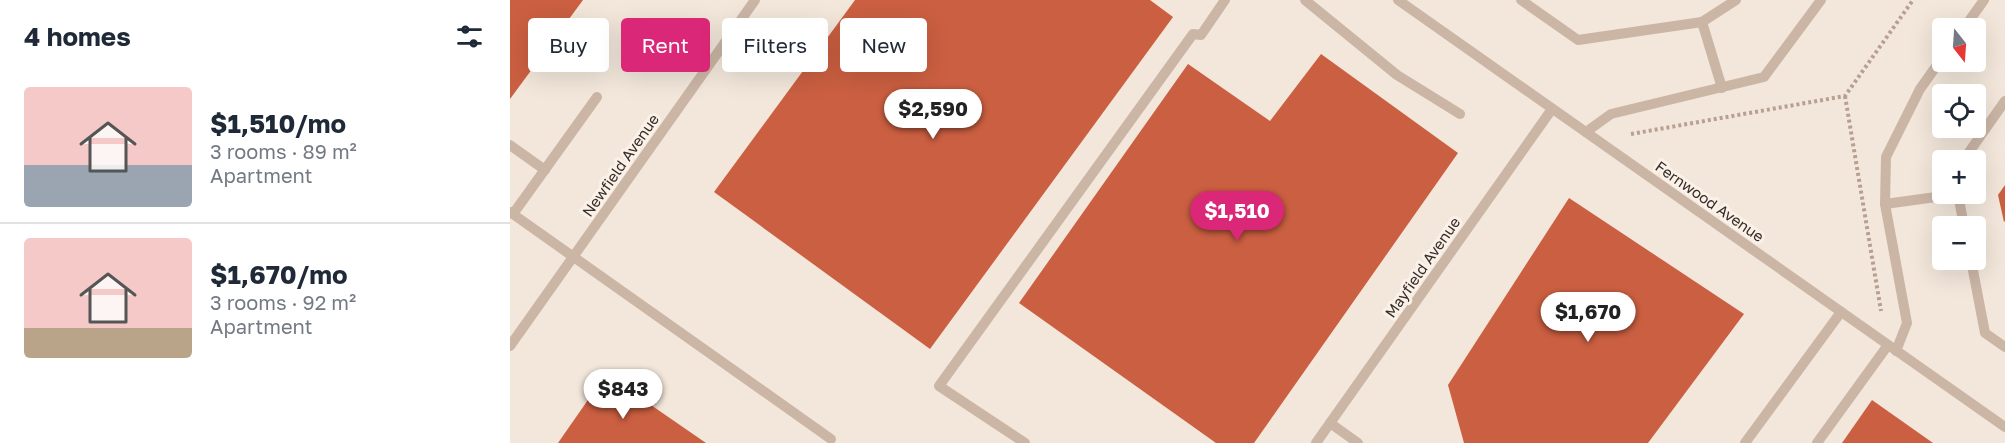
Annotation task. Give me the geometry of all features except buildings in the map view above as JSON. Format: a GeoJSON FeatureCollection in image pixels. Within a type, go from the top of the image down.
{"type":"FeatureCollection","features":[{"type":"Feature","properties":{"kind":"lane","name":"Newfield Avenue"},"geometry":{"type":"LineString","coordinates":[[510,346],[755,0]]}},
{"type":"Feature","properties":{"kind":"lane"},"geometry":{"type":"LineString","coordinates":[[1025,443],[939,386],[1193,34],[1201,34],[1225,0]]}},
{"type":"Feature","properties":{"kind":"lane"},"geometry":{"type":"LineString","coordinates":[[1305,0],[1397,75],[1460,114]]}},
{"type":"Feature","properties":{"kind":"lane","name":"Fernwood Avenue"},"geometry":{"type":"LineString","coordinates":[[1398,0],[2005,427]]}},
{"type":"Feature","properties":{"kind":"lane"},"geometry":{"type":"LineString","coordinates":[[1521,0],[1578,40],[1701,22],[1736,0]]}},
{"type":"Feature","properties":{"kind":"lane"},"geometry":{"type":"LineString","coordinates":[[1586,132],[1611,114],[1764,77],[1821,0]]}},
{"type":"Feature","properties":{"kind":"lane"},"geometry":{"type":"LineString","coordinates":[[1971,18],[1984,0]]}},
{"type":"Feature","properties":{"kind":"lane"},"geometry":{"type":"LineString","coordinates":[[1701,22],[1722,88]]}},
{"type":"Feature","properties":{"kind":"lane"},"geometry":{"type":"LineString","coordinates":[[1817,443],[1892,348],[1907,323],[1885,204],[1886,157],[1920,89],[1932,72]]}},
{"type":"Feature","properties":{"kind":"lane"},"geometry":{"type":"LineString","coordinates":[[597,97],[511,213],[831,439]]}},
{"type":"Feature","properties":{"kind":"lane"},"geometry":{"type":"LineString","coordinates":[[1971,150],[2005,101]]}},
{"type":"Feature","properties":{"kind":"lane","name":"Mayfield Avenue"},"geometry":{"type":"LineString","coordinates":[[1316,443],[1552,109]]}},
{"type":"Feature","properties":{"kind":"lane"},"geometry":{"type":"LineString","coordinates":[[510,146],[545,170]]}},
{"type":"Feature","properties":{"kind":"lane"},"geometry":{"type":"LineString","coordinates":[[1885,204],[1932,198]]}},
{"type":"Feature","properties":{"kind":"lane"},"geometry":{"type":"LineString","coordinates":[[1973,270],[1985,333],[2005,347]]}},
{"type":"Feature","properties":{"kind":"lane"},"geometry":{"type":"LineString","coordinates":[[1745,443],[1841,312]]}},
{"type":"Feature","properties":{"kind":"lane"},"geometry":{"type":"LineString","coordinates":[[1330,423],[1358,443]]}},
{"type":"Feature","properties":{"kind":"path"},"geometry":{"type":"LineString","coordinates":[[1881,311],[1845,96],[1912,0]]}},
{"type":"Feature","properties":{"kind":"path"},"geometry":{"type":"LineString","coordinates":[[1631,134],[1845,96]]}}]}
